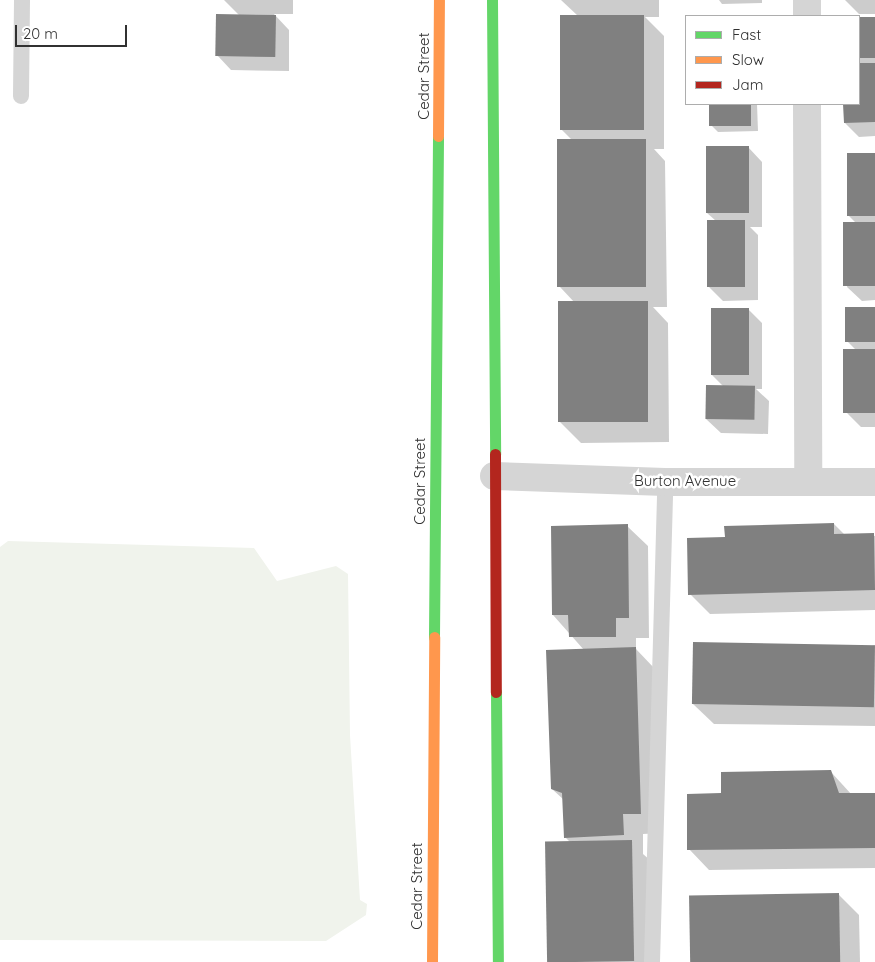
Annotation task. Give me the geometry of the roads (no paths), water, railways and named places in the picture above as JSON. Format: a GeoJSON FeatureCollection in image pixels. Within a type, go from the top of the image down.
{"type":"FeatureCollection","features":[{"type":"Feature","properties":{"kind":"main road","name":"Cedar Street"},"geometry":{"type":"LineString","coordinates":[[432,962],[439,0]]}},
{"type":"Feature","properties":{"kind":"main road"},"geometry":{"type":"LineString","coordinates":[[492,0],[498,962]]}},
{"type":"Feature","properties":{"kind":"street"},"geometry":{"type":"LineString","coordinates":[[807,0],[807,15]]}},
{"type":"Feature","properties":{"kind":"street"},"geometry":{"type":"LineString","coordinates":[[807,105],[808,480]]}},
{"type":"Feature","properties":{"kind":"street","name":"Burton Avenue"},"geometry":{"type":"LineString","coordinates":[[494,476],[665,482],[808,480],[875,482]]}},
{"type":"Feature","properties":{"kind":"lane"},"geometry":{"type":"LineString","coordinates":[[21,96],[22,0]]}},
{"type":"Feature","properties":{"kind":"lane"},"geometry":{"type":"LineString","coordinates":[[652,962],[665,482]]}}]}
